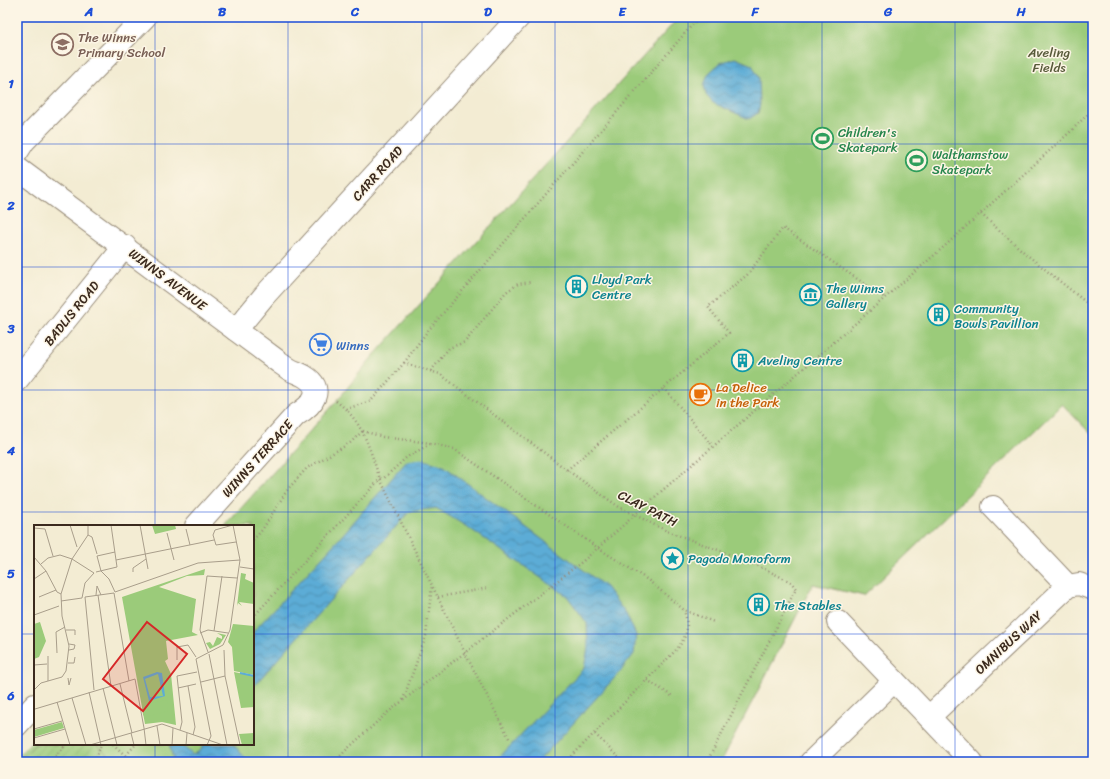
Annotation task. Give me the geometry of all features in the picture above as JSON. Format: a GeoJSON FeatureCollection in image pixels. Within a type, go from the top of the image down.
{"type":"FeatureCollection","features":[{"type":"Feature","properties":{"kind":"street"},"geometry":{"type":"LineString","coordinates":[[17,152],[24,142],[145,17]]}},
{"type":"Feature","properties":{"kind":"street","name":"CARR ROAD"},"geometry":{"type":"LineString","coordinates":[[236,330],[264,296],[519,17]]}},
{"type":"Feature","properties":{"kind":"street","name":"WINNS AVENUE"},"geometry":{"type":"LineString","coordinates":[[17,168],[236,330],[290,369],[303,375],[311,381],[316,391]]}},
{"type":"Feature","properties":{"kind":"street","name":"BADLIS ROAD"},"geometry":{"type":"LineString","coordinates":[[17,380],[124,246]]}},
{"type":"Feature","properties":{"kind":"street","name":"WINNS TERRACE"},"geometry":{"type":"LineString","coordinates":[[197,525],[296,415],[304,411],[313,401],[316,397],[316,391]]}},
{"type":"Feature","properties":{"kind":"street"},"geometry":{"type":"LineString","coordinates":[[993,507],[1068,586],[1079,584],[1093,589]]}},
{"type":"Feature","properties":{"kind":"street","name":"OMNIBUS WAY"},"geometry":{"type":"LineString","coordinates":[[929,717],[1068,586]]}},
{"type":"Feature","properties":{"kind":"street"},"geometry":{"type":"LineString","coordinates":[[838,622],[972,762]]}},
{"type":"Feature","properties":{"kind":"street"},"geometry":{"type":"LineString","coordinates":[[811,762],[894,680]]}},
{"type":"Feature","properties":{"kind":"street"},"geometry":{"type":"LineString","coordinates":[[17,725],[34,706]]}},
{"type":"Feature","properties":{"kind":"path"},"geometry":{"type":"LineString","coordinates":[[510,740],[382,484],[363,431],[346,409],[371,401],[404,363],[426,334],[699,17]]}},
{"type":"Feature","properties":{"kind":"path"},"geometry":{"type":"LineString","coordinates":[[335,762],[382,717],[598,548],[713,446],[981,214],[1093,109]]}},
{"type":"Feature","properties":{"kind":"path"},"geometry":{"type":"LineString","coordinates":[[981,214],[1026,254],[1093,308]]}},
{"type":"Feature","properties":{"kind":"path"},"geometry":{"type":"LineString","coordinates":[[567,470],[729,333],[708,307],[747,275],[783,228],[885,298]]}},
{"type":"Feature","properties":{"kind":"path"},"geometry":{"type":"LineString","coordinates":[[431,371],[449,348],[465,342],[506,292],[518,284],[532,282]]}},
{"type":"Feature","properties":{"kind":"path","name":"CLAY PATH"},"geometry":{"type":"LineString","coordinates":[[404,363],[440,374],[567,470],[620,507],[667,531],[748,561],[791,582],[796,589],[707,762]]}},
{"type":"Feature","properties":{"kind":"path"},"geometry":{"type":"LineString","coordinates":[[664,388],[713,446]]}},
{"type":"Feature","properties":{"kind":"path"},"geometry":{"type":"LineString","coordinates":[[363,431],[383,437],[430,443],[454,449],[598,548],[648,580],[684,610],[714,622]]}},
{"type":"Feature","properties":{"kind":"path"},"geometry":{"type":"LineString","coordinates":[[254,539],[262,530],[288,489],[307,468],[350,443],[363,431]]}},
{"type":"Feature","properties":{"kind":"path"},"geometry":{"type":"LineString","coordinates":[[254,616],[380,479],[384,478],[407,457],[430,443]]}},
{"type":"Feature","properties":{"kind":"path"},"geometry":{"type":"LineString","coordinates":[[403,700],[426,636],[432,585]]}},
{"type":"Feature","properties":{"kind":"path"},"geometry":{"type":"LineString","coordinates":[[438,597],[489,588]]}},
{"type":"Feature","properties":{"kind":"path"},"geometry":{"type":"LineString","coordinates":[[566,762],[678,648],[686,637],[688,625],[684,610]]}},
{"type":"Feature","properties":{"kind":"path"},"geometry":{"type":"LineString","coordinates":[[647,680],[672,696]]}},
{"type":"Feature","properties":{"kind":"path"},"geometry":{"type":"LineString","coordinates":[[595,734],[623,762]]}},
{"type":"Feature","properties":{"kind":"path"},"geometry":{"type":"LineString","coordinates":[[50,762],[65,745]]}},
{"type":"Feature","properties":{"kind":"path"},"geometry":{"type":"LineString","coordinates":[[95,762],[101,745]]}},
{"type":"Feature","properties":{"kind":"path"},"geometry":{"type":"LineString","coordinates":[[114,745],[132,762]]}},
{"type":"Feature","properties":{"kind":"path"},"geometry":{"type":"LineString","coordinates":[[126,755],[135,745]]}},
{"type":"Feature","properties":{"kind":"green space","name":"Aveling Fields"},"geometry":{"type":"Polygon","coordinates":[[[679,17],[1093,17],[1093,436],[1062,404],[864,596],[813,584],[721,762],[17,762],[17,757],[34,739],[34,745],[254,745],[254,525],[226,525],[336,402],[368,362],[679,17]]]}},
{"type":"Feature","properties":{"kind":"green space"},"geometry":{"type":"Polygon","coordinates":[[[34,745],[97,745],[116,762],[18,762],[34,745]]]}},
{"type":"Feature","properties":{"kind":"water"},"geometry":{"type":"Polygon","coordinates":[[[735,58],[752,65],[759,78],[760,104],[758,113],[749,119],[713,103],[706,95],[704,85],[708,74],[720,63],[735,58]]]}},
{"type":"Feature","properties":{"kind":"water"},"geometry":{"type":"Polygon","coordinates":[[[422,459],[444,466],[606,587],[626,614],[636,635],[634,654],[619,673],[538,762],[495,762],[584,668],[588,648],[587,623],[567,596],[469,528],[436,508],[409,512],[254,686],[254,631],[337,541],[407,461],[422,459]]]}},
{"type":"Feature","properties":{"kind":"water"},"geometry":{"type":"Polygon","coordinates":[[[169,745],[181,745],[193,755],[201,750],[203,745],[234,745],[249,762],[174,762],[169,745]]]}},
{"type":"Feature","properties":{"kind":"place","name":"The Winns Primary School"},"geometry":{"type":"Point","coordinates":[63,44]}},
{"type":"Feature","properties":{"kind":"place","name":"Children's Skatepark"},"geometry":{"type":"Point","coordinates":[823,139]}},
{"type":"Feature","properties":{"kind":"place","name":"Walthamstow Skatepark"},"geometry":{"type":"Point","coordinates":[917,161]}},
{"type":"Feature","properties":{"kind":"place","name":"Lloyd Park Centre"},"geometry":{"type":"Point","coordinates":[576,286]}},
{"type":"Feature","properties":{"kind":"place","name":"The Winns Gallery"},"geometry":{"type":"Point","coordinates":[810,295]}},
{"type":"Feature","properties":{"kind":"place","name":"Community Bowls Pavillion"},"geometry":{"type":"Point","coordinates":[938,315]}},
{"type":"Feature","properties":{"kind":"place","name":"Winns"},"geometry":{"type":"Point","coordinates":[320,345]}},
{"type":"Feature","properties":{"kind":"place","name":"Aveling Centre"},"geometry":{"type":"Point","coordinates":[743,360]}},
{"type":"Feature","properties":{"kind":"place","name":"La Delice in the Park"},"geometry":{"type":"Point","coordinates":[701,394]}},
{"type":"Feature","properties":{"kind":"place","name":"Pagoda Monoform"},"geometry":{"type":"Point","coordinates":[673,558]}},
{"type":"Feature","properties":{"kind":"place","name":"The Stables"},"geometry":{"type":"Point","coordinates":[759,605]}}]}
